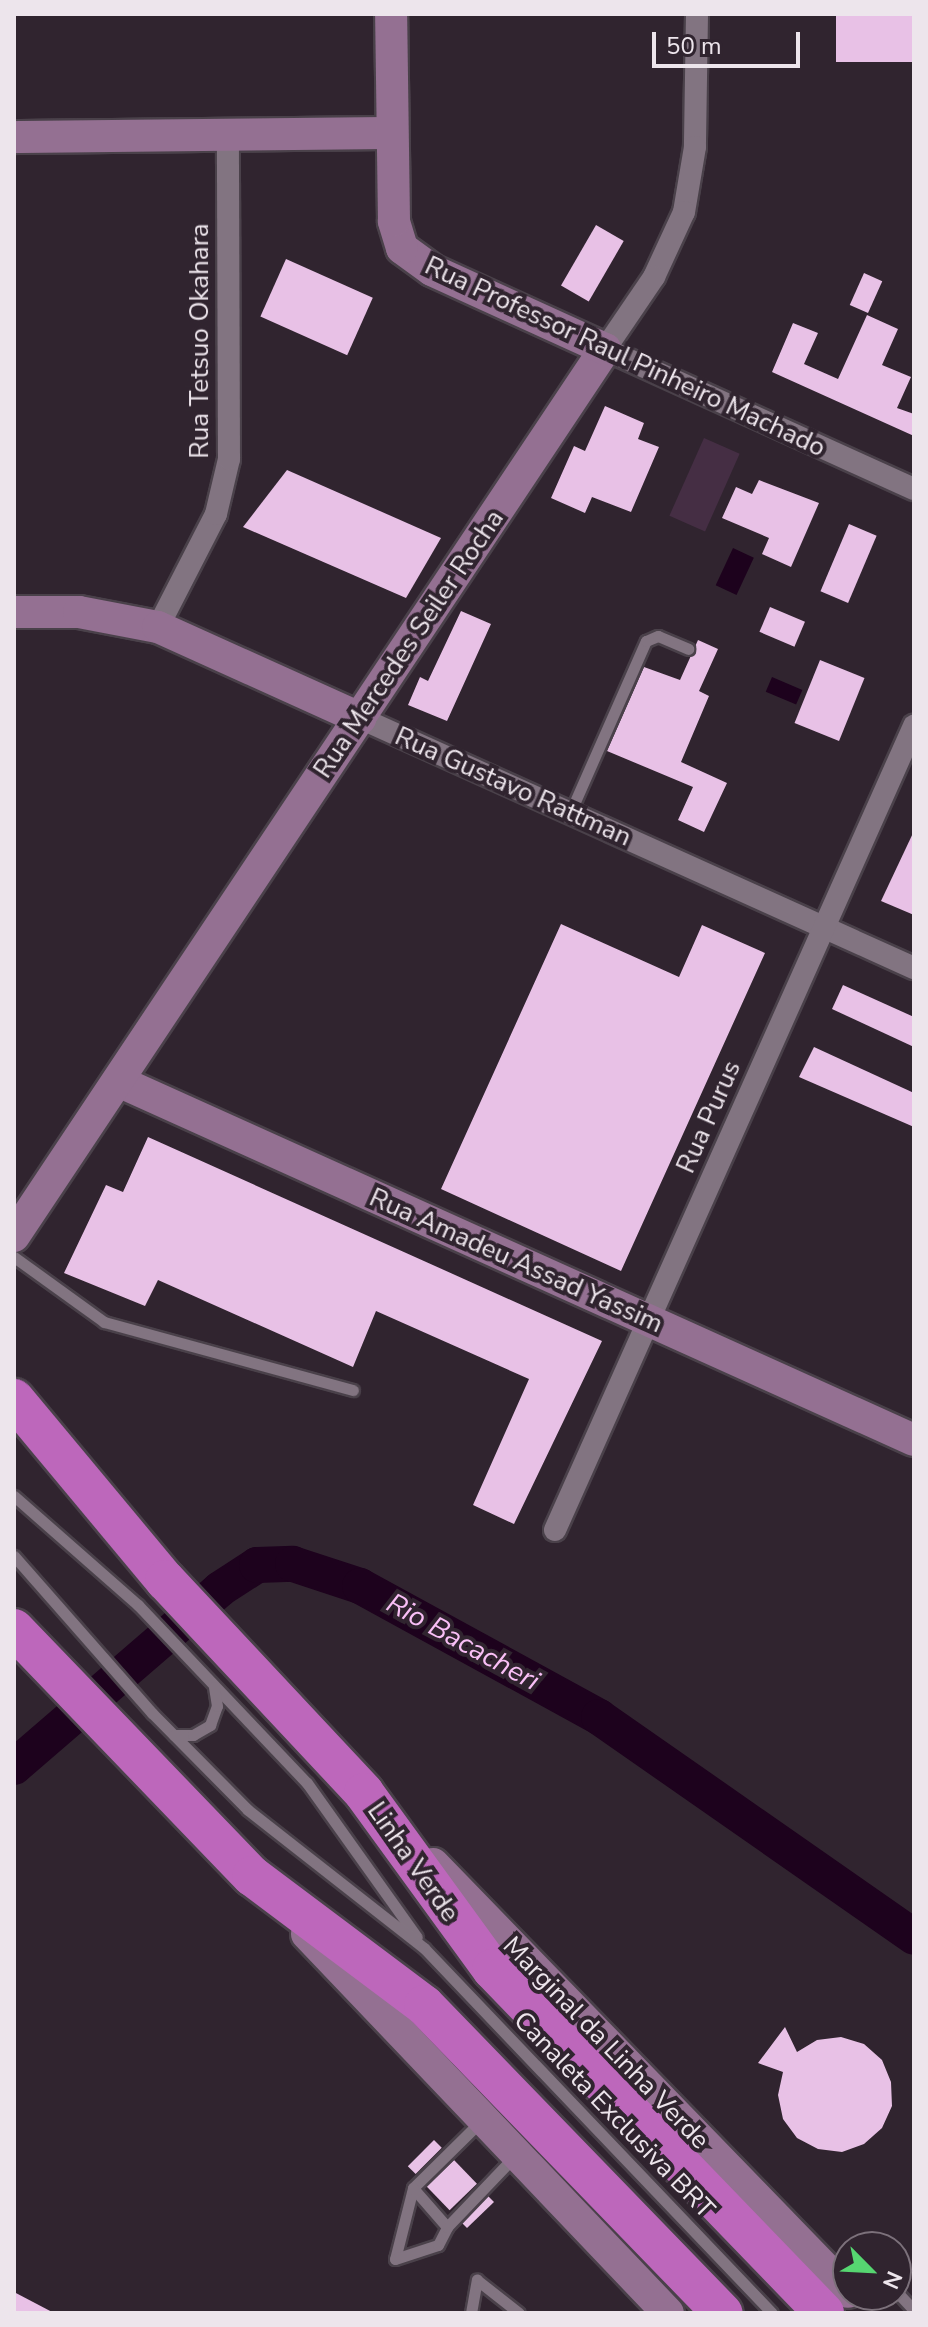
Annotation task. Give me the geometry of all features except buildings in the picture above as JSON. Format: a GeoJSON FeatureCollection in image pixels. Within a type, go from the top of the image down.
{"type":"FeatureCollection","features":[{"type":"Feature","properties":{"kind":"highway","name":"Linha Verde"},"geometry":{"type":"LineString","coordinates":[[14,1399],[152,1593],[212,1657],[364,1793],[492,1969],[824,2313]]}},
{"type":"Feature","properties":{"kind":"highway"},"geometry":{"type":"LineString","coordinates":[[14,1629],[252,1876],[424,2005],[722,2313]]}},
{"type":"Feature","properties":{"kind":"main road","name":"Rua Professor Raul Pinheiro Machado"},"geometry":{"type":"LineString","coordinates":[[391,14],[394,221],[411,257],[605,349]]}},
{"type":"Feature","properties":{"kind":"main road"},"geometry":{"type":"LineString","coordinates":[[14,137],[392,133]]}},
{"type":"Feature","properties":{"kind":"main road","name":"Rua Mercedes Seiler Rocha"},"geometry":{"type":"LineString","coordinates":[[14,1236],[605,349]]}},
{"type":"Feature","properties":{"kind":"main road","name":"Rua Gustavo Rattman"},"geometry":{"type":"LineString","coordinates":[[14,612],[91,613],[158,627],[360,718]]}},
{"type":"Feature","properties":{"kind":"main road","name":"Rua Amadeu Assad Yassim"},"geometry":{"type":"LineString","coordinates":[[118,1081],[914,1440]]}},
{"type":"Feature","properties":{"kind":"main road","name":"Marginal da Linha Verde"},"geometry":{"type":"LineString","coordinates":[[364,1793],[832,2264]]}},
{"type":"Feature","properties":{"kind":"main road"},"geometry":{"type":"LineString","coordinates":[[252,1876],[668,2313]]}},
{"type":"Feature","properties":{"kind":"street","name":"Rua Mercedes Seiler Rocha"},"geometry":{"type":"LineString","coordinates":[[605,349],[654,277],[684,212],[695,147],[697,14]]}},
{"type":"Feature","properties":{"kind":"street","name":"Rua Tetsuo Okahara"},"geometry":{"type":"LineString","coordinates":[[158,627],[211,526],[229,459],[228,135]]}},
{"type":"Feature","properties":{"kind":"street","name":"Rua Professor Raul Pinheiro Machado"},"geometry":{"type":"LineString","coordinates":[[605,349],[914,489]]}},
{"type":"Feature","properties":{"kind":"street","name":"Rua Gustavo Rattman"},"geometry":{"type":"LineString","coordinates":[[360,718],[824,928],[913,964]]}},
{"type":"Feature","properties":{"kind":"street","name":"Rua Purus"},"geometry":{"type":"LineString","coordinates":[[555,1530],[911,739]]}},
{"type":"Feature","properties":{"kind":"lane"},"geometry":{"type":"LineString","coordinates":[[570,813],[646,641],[658,636],[688,649]]}},
{"type":"Feature","properties":{"kind":"lane"},"geometry":{"type":"LineString","coordinates":[[14,1257],[104,1322],[353,1390]]}},
{"type":"Feature","properties":{"kind":"lane"},"geometry":{"type":"LineString","coordinates":[[14,1496],[152,1593]]}},
{"type":"Feature","properties":{"kind":"lane","name":"Canaleta Exclusiva BRT"},"geometry":{"type":"LineString","coordinates":[[14,1556],[92,1648],[248,1810],[424,1948],[772,2313]]}},
{"type":"Feature","properties":{"kind":"lane","name":"Canaleta Exclusiva BRT"},"geometry":{"type":"LineString","coordinates":[[212,1657],[214,1687],[323,1803],[424,1948]]}},
{"type":"Feature","properties":{"kind":"lane"},"geometry":{"type":"LineString","coordinates":[[173,1735],[193,1735],[210,1725],[217,1706],[214,1687]]}},
{"type":"Feature","properties":{"kind":"lane"},"geometry":{"type":"LineString","coordinates":[[483,2119],[413,2188],[395,2259],[438,2245],[447,2227],[517,2154]]}},
{"type":"Feature","properties":{"kind":"lane"},"geometry":{"type":"LineString","coordinates":[[413,2188],[447,2227]]}},
{"type":"Feature","properties":{"kind":"lane"},"geometry":{"type":"LineString","coordinates":[[471,2313],[477,2280],[519,2313]]}},
{"type":"Feature","properties":{"kind":"shaded area"},"geometry":{"type":"Polygon","coordinates":[[[704,438],[740,454],[705,532],[669,516],[704,438]]]}},
{"type":"Feature","properties":{"kind":"shaded area"},"geometry":{"type":"Polygon","coordinates":[[[733,548],[754,558],[737,595],[716,585],[733,548]]]}},
{"type":"Feature","properties":{"kind":"shaded area"},"geometry":{"type":"Polygon","coordinates":[[[772,677],[802,690],[796,705],[766,692],[772,677]]]}},
{"type":"Feature","properties":{"kind":"waterway","name":"Rio Bacacheri"},"geometry":{"type":"LineString","coordinates":[[14,1767],[220,1589],[257,1565],[293,1564],[360,1586],[599,1717],[914,1937]]}}]}
